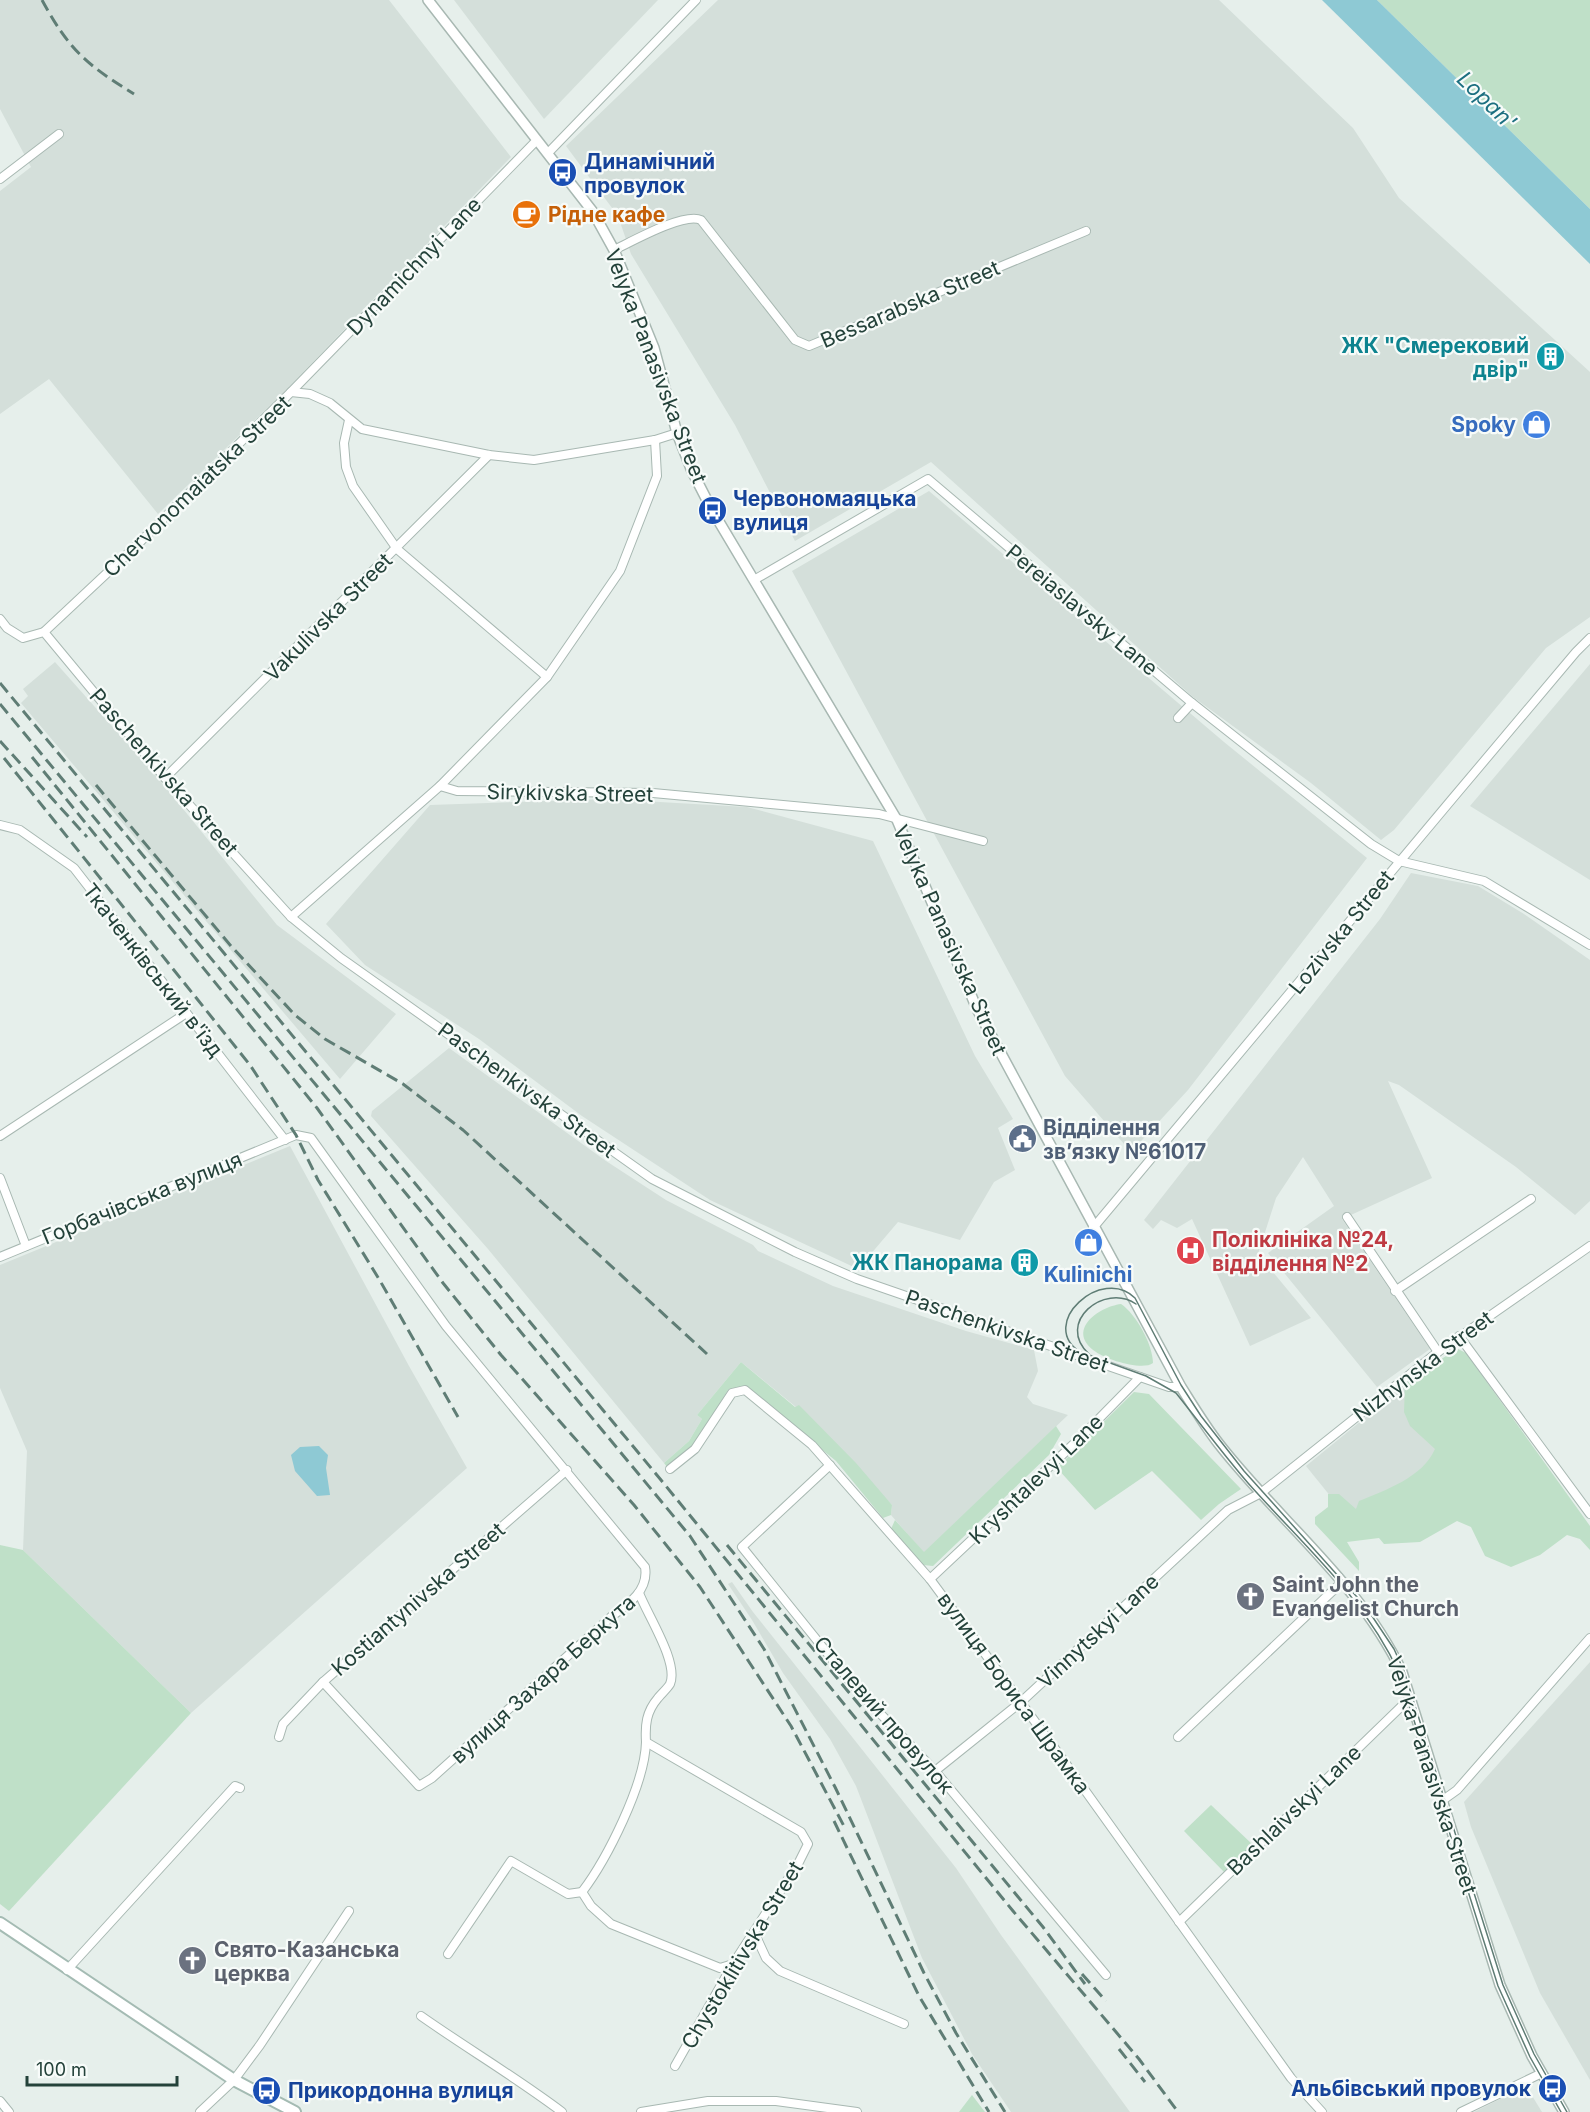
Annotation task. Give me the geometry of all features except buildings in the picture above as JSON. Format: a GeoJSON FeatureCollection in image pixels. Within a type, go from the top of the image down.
{"type":"FeatureCollection","features":[{"type":"Feature","properties":{"kind":"main road"},"geometry":{"type":"LineString","coordinates":[[0,1923],[234,2080],[295,2112]]}},
{"type":"Feature","properties":{"kind":"street","name":"Velyka Panasivska Street"},"geometry":{"type":"LineString","coordinates":[[428,0],[593,212],[614,250],[654,348],[677,433],[692,471],[897,820],[977,1009],[1093,1228],[1181,1387],[1218,1444],[1363,1606],[1391,1650],[1410,1698],[1500,1985],[1542,2073],[1564,2112]]}},
{"type":"Feature","properties":{"kind":"street"},"geometry":{"type":"LineString","coordinates":[[548,153],[696,0]]}},
{"type":"Feature","properties":{"kind":"street"},"geometry":{"type":"LineString","coordinates":[[0,179],[59,134]]}},
{"type":"Feature","properties":{"kind":"street","name":"Dynamichnyi Lane"},"geometry":{"type":"LineString","coordinates":[[291,392],[537,140]]}},
{"type":"Feature","properties":{"kind":"street","name":"Bessarabska Street"},"geometry":{"type":"LineString","coordinates":[[614,250],[679,221],[696,218],[707,226],[795,340],[809,346],[1086,231]]}},
{"type":"Feature","properties":{"kind":"street","name":"Chervonomaiatska Street"},"geometry":{"type":"LineString","coordinates":[[44,632],[137,545],[291,392],[310,394],[330,403],[362,429],[489,455],[534,460],[655,440],[677,433]]}},
{"type":"Feature","properties":{"kind":"street"},"geometry":{"type":"LineString","coordinates":[[349,420],[344,442],[346,467],[352,486],[397,549],[547,677]]}},
{"type":"Feature","properties":{"kind":"street"},"geometry":{"type":"LineString","coordinates":[[291,917],[440,786],[547,677],[620,571],[657,476],[655,440]]}},
{"type":"Feature","properties":{"kind":"street","name":"Vakulivska Street"},"geometry":{"type":"LineString","coordinates":[[165,777],[397,549],[489,455]]}},
{"type":"Feature","properties":{"kind":"street","name":"Pereiaslavsky Lane"},"geometry":{"type":"LineString","coordinates":[[754,580],[928,479],[1191,703],[1371,844],[1399,861]]}},
{"type":"Feature","properties":{"kind":"street"},"geometry":{"type":"LineString","coordinates":[[0,619],[7,628],[23,638],[44,632]]}},
{"type":"Feature","properties":{"kind":"street","name":"Paschenkivska Street"},"geometry":{"type":"LineString","coordinates":[[44,632],[165,777],[291,917],[341,957],[652,1179],[795,1252],[857,1279],[1169,1387],[1181,1387]]}},
{"type":"Feature","properties":{"kind":"street","name":"Lozivska Street"},"geometry":{"type":"LineString","coordinates":[[1093,1228],[1326,953],[1399,861],[1590,638]]}},
{"type":"Feature","properties":{"kind":"street"},"geometry":{"type":"LineString","coordinates":[[1178,718],[1191,703]]}},
{"type":"Feature","properties":{"kind":"street","name":"Sirykivska Street"},"geometry":{"type":"LineString","coordinates":[[440,786],[457,791],[653,793],[879,814],[982,841]]}},
{"type":"Feature","properties":{"kind":"street","name":"Ткаченківський в'їзд"},"geometry":{"type":"LineString","coordinates":[[0,825],[20,831],[74,868],[285,1140]]}},
{"type":"Feature","properties":{"kind":"street"},"geometry":{"type":"LineString","coordinates":[[1399,861],[1484,882],[1590,945]]}},
{"type":"Feature","properties":{"kind":"street"},"geometry":{"type":"LineString","coordinates":[[0,1136],[185,1014]]}},
{"type":"Feature","properties":{"kind":"street"},"geometry":{"type":"LineString","coordinates":[[285,1140],[296,1135],[311,1138],[321,1149],[446,1326],[567,1470]]}},
{"type":"Feature","properties":{"kind":"street","name":"Горбачівська вулиця"},"geometry":{"type":"LineString","coordinates":[[0,1257],[285,1140]]}},
{"type":"Feature","properties":{"kind":"street"},"geometry":{"type":"LineString","coordinates":[[0,1178],[26,1246]]}},
{"type":"Feature","properties":{"kind":"street"},"geometry":{"type":"LineString","coordinates":[[1395,1291],[1531,1199]]}},
{"type":"Feature","properties":{"kind":"street"},"geometry":{"type":"LineString","coordinates":[[1347,1217],[1438,1352]]}},
{"type":"Feature","properties":{"kind":"street","name":"Nizhynska Street"},"geometry":{"type":"LineString","coordinates":[[1261,1493],[1438,1352],[1590,1246]]}},
{"type":"Feature","properties":{"kind":"street"},"geometry":{"type":"LineString","coordinates":[[1460,1336],[1590,1514]]}},
{"type":"Feature","properties":{"kind":"street","name":"Kryshtalevyi Lane"},"geometry":{"type":"LineString","coordinates":[[930,1579],[1078,1440],[1140,1377]]}},
{"type":"Feature","properties":{"kind":"street","name":"вулиця Бориса Шрамка"},"geometry":{"type":"LineString","coordinates":[[670,1469],[695,1449],[732,1393],[745,1390],[813,1445],[930,1579],[1291,2078],[1322,2112]]}},
{"type":"Feature","properties":{"kind":"street","name":"Сталевий провулок"},"geometry":{"type":"LineString","coordinates":[[830,1465],[742,1547],[853,1685],[935,1771],[1106,1975]]}},
{"type":"Feature","properties":{"kind":"street","name":"вулиця Захара Беркута"},"geometry":{"type":"LineString","coordinates":[[323,1682],[419,1786],[489,1729],[639,1593],[647,1576],[641,1560],[567,1470]]}},
{"type":"Feature","properties":{"kind":"street","name":"Kostiantynivska Street"},"geometry":{"type":"LineString","coordinates":[[279,1737],[283,1724],[323,1682],[567,1470]]}},
{"type":"Feature","properties":{"kind":"street","name":"Vinnytskyi Lane"},"geometry":{"type":"LineString","coordinates":[[935,1771],[1021,1702],[1228,1510],[1261,1493]]}},
{"type":"Feature","properties":{"kind":"street"},"geometry":{"type":"LineString","coordinates":[[1178,1737],[1342,1582]]}},
{"type":"Feature","properties":{"kind":"street"},"geometry":{"type":"LineString","coordinates":[[448,1954],[511,1861],[568,1894],[582,1892],[595,1875],[642,1773],[646,1742],[645,1723],[651,1707],[669,1685],[672,1672],[670,1658],[650,1621],[639,1593]]}},
{"type":"Feature","properties":{"kind":"street"},"geometry":{"type":"LineString","coordinates":[[1443,1800],[1457,1790],[1590,1638]]}},
{"type":"Feature","properties":{"kind":"street","name":"Bashlaivskyi Lane"},"geometry":{"type":"LineString","coordinates":[[1179,1922],[1410,1698]]}},
{"type":"Feature","properties":{"kind":"street","name":"Chystoklitivska Street"},"geometry":{"type":"LineString","coordinates":[[646,1742],[801,1832],[808,1844],[799,1863],[733,1964],[675,2066]]}},
{"type":"Feature","properties":{"kind":"street"},"geometry":{"type":"LineString","coordinates":[[68,1970],[235,1786],[240,1788]]}},
{"type":"Feature","properties":{"kind":"street"},"geometry":{"type":"LineString","coordinates":[[582,1892],[591,1906],[611,1924],[720,1968],[733,1964]]}},
{"type":"Feature","properties":{"kind":"street"},"geometry":{"type":"LineString","coordinates":[[200,2112],[234,2080],[349,1911]]}},
{"type":"Feature","properties":{"kind":"street"},"geometry":{"type":"LineString","coordinates":[[754,1932],[766,1958],[780,1971],[904,2024]]}},
{"type":"Feature","properties":{"kind":"street"},"geometry":{"type":"LineString","coordinates":[[421,2016],[470,2050],[511,2073],[562,2112]]}},
{"type":"Feature","properties":{"kind":"street"},"geometry":{"type":"LineString","coordinates":[[1461,2112],[1542,2073]]}},
{"type":"Feature","properties":{"kind":"street"},"geometry":{"type":"LineString","coordinates":[[641,2112],[708,2101],[776,2100],[857,2112]]}},
{"type":"Feature","properties":{"kind":"street"},"geometry":{"type":"LineString","coordinates":[[0,2101],[9,2112]]}},
{"type":"Feature","properties":{"kind":"shaded area"},"geometry":{"type":"Polygon","coordinates":[[[0,0],[389,0],[511,157],[284,392],[158,514],[49,379],[0,414],[0,191],[31,167],[0,109],[0,0]]]}},
{"type":"Feature","properties":{"kind":"shaded area"},"geometry":{"type":"Polygon","coordinates":[[[454,0],[658,0],[544,119],[454,0]]]}},
{"type":"Feature","properties":{"kind":"shaded area"},"geometry":{"type":"Polygon","coordinates":[[[718,0],[1219,0],[1353,128],[1399,198],[1590,372],[1590,617],[1546,648],[1394,830],[1381,840],[1311,783],[1193,697],[931,462],[795,541],[735,425],[631,254],[618,216],[566,146],[718,0]]]}},
{"type":"Feature","properties":{"kind":"shaded area"},"geometry":{"type":"Polygon","coordinates":[[[929,491],[1224,742],[1367,858],[1188,1090],[1131,1152],[1065,1076],[792,571],[929,491]]]}},
{"type":"Feature","properties":{"kind":"shaded area"},"geometry":{"type":"Polygon","coordinates":[[[55,662],[158,778],[277,925],[396,1014],[340,1079],[21,703],[28,696],[23,689],[55,662]]]}},
{"type":"Feature","properties":{"kind":"shaded area"},"geometry":{"type":"Polygon","coordinates":[[[1590,664],[1590,880],[1470,806],[1590,664]]]}},
{"type":"Feature","properties":{"kind":"shaded area"},"geometry":{"type":"Polygon","coordinates":[[[607,799],[747,807],[873,841],[975,1056],[1013,1119],[998,1128],[1015,1170],[994,1182],[960,1240],[898,1222],[858,1269],[710,1200],[582,1116],[479,1039],[365,965],[326,924],[430,805],[607,799]]]}},
{"type":"Feature","properties":{"kind":"shaded area"},"geometry":{"type":"Polygon","coordinates":[[[1411,873],[1478,886],[1524,914],[1590,960],[1590,1201],[1575,1215],[1516,1167],[1399,1085],[1388,1081],[1432,1178],[1342,1219],[1430,1349],[1377,1387],[1268,1253],[1334,1206],[1303,1157],[1276,1198],[1258,1254],[1311,1318],[1250,1346],[1192,1219],[1177,1228],[1161,1220],[1153,1229],[1144,1220],[1380,919],[1411,873]]]}},
{"type":"Feature","properties":{"kind":"shaded area"},"geometry":{"type":"Polygon","coordinates":[[[449,1048],[606,1161],[666,1200],[753,1245],[758,1251],[833,1286],[966,1331],[1034,1350],[1038,1371],[1027,1397],[1033,1404],[1068,1415],[924,1553],[891,1515],[892,1505],[796,1407],[741,1362],[697,1415],[702,1419],[689,1441],[664,1463],[488,1249],[371,1116],[372,1111],[449,1048]]]}},
{"type":"Feature","properties":{"kind":"shaded area"},"geometry":{"type":"Polygon","coordinates":[[[290,1146],[467,1468],[191,1713],[23,1550],[27,1451],[0,1388],[0,1265],[290,1146]]]}},
{"type":"Feature","properties":{"kind":"shaded area"},"geometry":{"type":"Polygon","coordinates":[[[1405,1385],[1465,1457],[1365,1539],[1306,1466],[1405,1385]]]}},
{"type":"Feature","properties":{"kind":"shaded area"},"geometry":{"type":"Polygon","coordinates":[[[732,1582],[753,1612],[956,1868],[1001,1935],[1130,2112],[1011,2112],[972,2054],[922,1958],[856,1786],[830,1739],[783,1673],[728,1584],[732,1582]]]}},
{"type":"Feature","properties":{"kind":"shaded area"},"geometry":{"type":"Polygon","coordinates":[[[1590,1662],[1590,2080],[1540,1993],[1471,1827],[1464,1802],[1590,1662]]]}},
{"type":"Feature","properties":{"kind":"shaded area"},"geometry":{"type":"Polygon","coordinates":[[[1526,2086],[1542,2112],[1474,2112],[1526,2086]]]}},
{"type":"Feature","properties":{"kind":"green space"},"geometry":{"type":"Polygon","coordinates":[[[1377,0],[1590,0],[1590,209],[1377,0]]]}},
{"type":"Feature","properties":{"kind":"green space"},"geometry":{"type":"Polygon","coordinates":[[[1121,1304],[1143,1331],[1153,1363],[1141,1366],[1116,1361],[1101,1355],[1087,1344],[1084,1328],[1088,1321],[1103,1310],[1121,1304]]]}},
{"type":"Feature","properties":{"kind":"green space"},"geometry":{"type":"Polygon","coordinates":[[[1458,1349],[1466,1353],[1590,1526],[1590,1550],[1580,1539],[1567,1535],[1540,1555],[1511,1567],[1485,1556],[1471,1527],[1457,1521],[1420,1542],[1384,1544],[1379,1538],[1347,1542],[1359,1562],[1359,1571],[1315,1524],[1315,1517],[1328,1507],[1328,1494],[1339,1494],[1356,1509],[1359,1501],[1413,1475],[1429,1459],[1435,1449],[1410,1426],[1404,1412],[1405,1385],[1416,1374],[1458,1349]]]}},
{"type":"Feature","properties":{"kind":"green space"},"geometry":{"type":"Polygon","coordinates":[[[741,1362],[795,1407],[799,1405],[856,1463],[892,1505],[891,1515],[883,1518],[836,1461],[745,1387],[728,1390],[693,1448],[667,1467],[664,1463],[689,1441],[702,1419],[697,1415],[741,1362]]]}},
{"type":"Feature","properties":{"kind":"green space"},"geometry":{"type":"Polygon","coordinates":[[[1134,1392],[1149,1394],[1241,1489],[1201,1520],[1152,1471],[1095,1510],[1057,1468],[1134,1392]]]}},
{"type":"Feature","properties":{"kind":"green space"},"geometry":{"type":"Polygon","coordinates":[[[1056,1426],[1061,1434],[1049,1455],[933,1566],[923,1565],[891,1529],[895,1520],[924,1552],[1056,1426]]]}},
{"type":"Feature","properties":{"kind":"green space"},"geometry":{"type":"Polygon","coordinates":[[[0,1545],[23,1550],[191,1713],[9,1911],[0,1904],[0,1545]]]}},
{"type":"Feature","properties":{"kind":"green space"},"geometry":{"type":"Polygon","coordinates":[[[1211,1805],[1253,1845],[1225,1873],[1184,1831],[1211,1805]]]}},
{"type":"Feature","properties":{"kind":"green space"},"geometry":{"type":"Polygon","coordinates":[[[972,2095],[985,2112],[959,2112],[972,2095]]]}},
{"type":"Feature","properties":{"kind":"water"},"geometry":{"type":"Polygon","coordinates":[[[1322,0],[1377,0],[1590,209],[1590,264],[1322,0]]]}},
{"type":"Feature","properties":{"kind":"water"},"geometry":{"type":"Polygon","coordinates":[[[319,1446],[328,1455],[326,1468],[330,1495],[317,1496],[295,1471],[291,1455],[300,1447],[319,1446]]]}},
{"type":"Feature","properties":{"kind":"tram line"},"geometry":{"type":"LineString","coordinates":[[1561,2112],[1530,2057],[1498,1986],[1399,1673],[1385,1646],[1351,1596],[1248,1483],[1176,1393],[1146,1376],[1080,1352],[1069,1340],[1066,1327],[1070,1314],[1079,1302],[1092,1293],[1106,1289],[1121,1290],[1135,1298],[1181,1385],[1201,1416],[1244,1471],[1366,1607],[1394,1649],[1404,1671],[1503,1985],[1534,2054],[1567,2112]]}},
{"type":"Feature","properties":{"kind":"tram line"},"geometry":{"type":"LineString","coordinates":[[1089,1354],[1080,1342],[1078,1330],[1080,1319],[1088,1309],[1110,1298],[1123,1299],[1136,1304]]}},
{"type":"Feature","properties":{"kind":"railway"},"geometry":{"type":"LineString","coordinates":[[42,0],[61,32],[80,55],[134,94]]}},
{"type":"Feature","properties":{"kind":"railway"},"geometry":{"type":"LineString","coordinates":[[0,683],[661,1480],[1013,1911],[1139,2059],[1178,2112]]}},
{"type":"Feature","properties":{"kind":"railway"},"geometry":{"type":"LineString","coordinates":[[0,704],[690,1536],[764,1649],[835,1787],[924,1973],[956,2033],[1005,2112]]}},
{"type":"Feature","properties":{"kind":"railway"},"geometry":{"type":"LineString","coordinates":[[0,741],[87,837]]}},
{"type":"Feature","properties":{"kind":"railway"},"geometry":{"type":"LineString","coordinates":[[32,757],[317,1108],[443,1283],[501,1355],[634,1505],[700,1587],[791,1726],[846,1830]]}},
{"type":"Feature","properties":{"kind":"railway"},"geometry":{"type":"LineString","coordinates":[[4,758],[250,1065],[296,1135],[318,1180],[379,1279],[458,1417]]}},
{"type":"Feature","properties":{"kind":"railway"},"geometry":{"type":"LineString","coordinates":[[96,785],[231,946],[295,1015],[325,1039],[403,1084],[463,1130],[707,1354]]}},
{"type":"Feature","properties":{"kind":"railway"},"geometry":{"type":"LineString","coordinates":[[727,1545],[1043,1927],[1085,1984]]}},
{"type":"Feature","properties":{"kind":"railway"},"geometry":{"type":"LineString","coordinates":[[834,1821],[919,1996],[989,2112]]}},
{"type":"Feature","properties":{"kind":"railway"},"geometry":{"type":"LineString","coordinates":[[1082,1974],[1106,2001]]}},
{"type":"Feature","properties":{"kind":"railway"},"geometry":{"type":"LineString","coordinates":[[1119,2049],[1145,2082]]}},
{"type":"Feature","properties":{"kind":"place","name":"Динамічний провулок"},"geometry":{"type":"Point","coordinates":[563,173]}},
{"type":"Feature","properties":{"kind":"place","name":"Рідне кафе"},"geometry":{"type":"Point","coordinates":[527,214]}},
{"type":"Feature","properties":{"kind":"place","name":"ЖК \"Смерековий двір\""},"geometry":{"type":"Point","coordinates":[1550,357]}},
{"type":"Feature","properties":{"kind":"place","name":"Spoky"},"geometry":{"type":"Point","coordinates":[1537,424]}},
{"type":"Feature","properties":{"kind":"place","name":"Червономаяцька вулиця"},"geometry":{"type":"Point","coordinates":[712,510]}},
{"type":"Feature","properties":{"kind":"place","name":"Відділення зв’язку №61017"},"geometry":{"type":"Point","coordinates":[1022,1139]}},
{"type":"Feature","properties":{"kind":"place","name":"Kulinichi"},"geometry":{"type":"Point","coordinates":[1088,1243]}},
{"type":"Feature","properties":{"kind":"place","name":"Поліклініка №24, відділення №2"},"geometry":{"type":"Point","coordinates":[1191,1251]}},
{"type":"Feature","properties":{"kind":"place","name":"ЖК Панорама"},"geometry":{"type":"Point","coordinates":[1024,1262]}},
{"type":"Feature","properties":{"kind":"place","name":"Saint John the Evangelist Church"},"geometry":{"type":"Point","coordinates":[1251,1596]}},
{"type":"Feature","properties":{"kind":"place","name":"Свято-Казанська церква"},"geometry":{"type":"Point","coordinates":[193,1961]}},
{"type":"Feature","properties":{"kind":"place","name":"Альбівський провулок"},"geometry":{"type":"Point","coordinates":[1552,2088]}},
{"type":"Feature","properties":{"kind":"place","name":"Прикордонна вулиця"},"geometry":{"type":"Point","coordinates":[267,2090]}},
{"type":"Feature","properties":{"kind":"water label","name":"Lopan'"},"geometry":{"type":"Point","coordinates":[1487,100]}}]}
